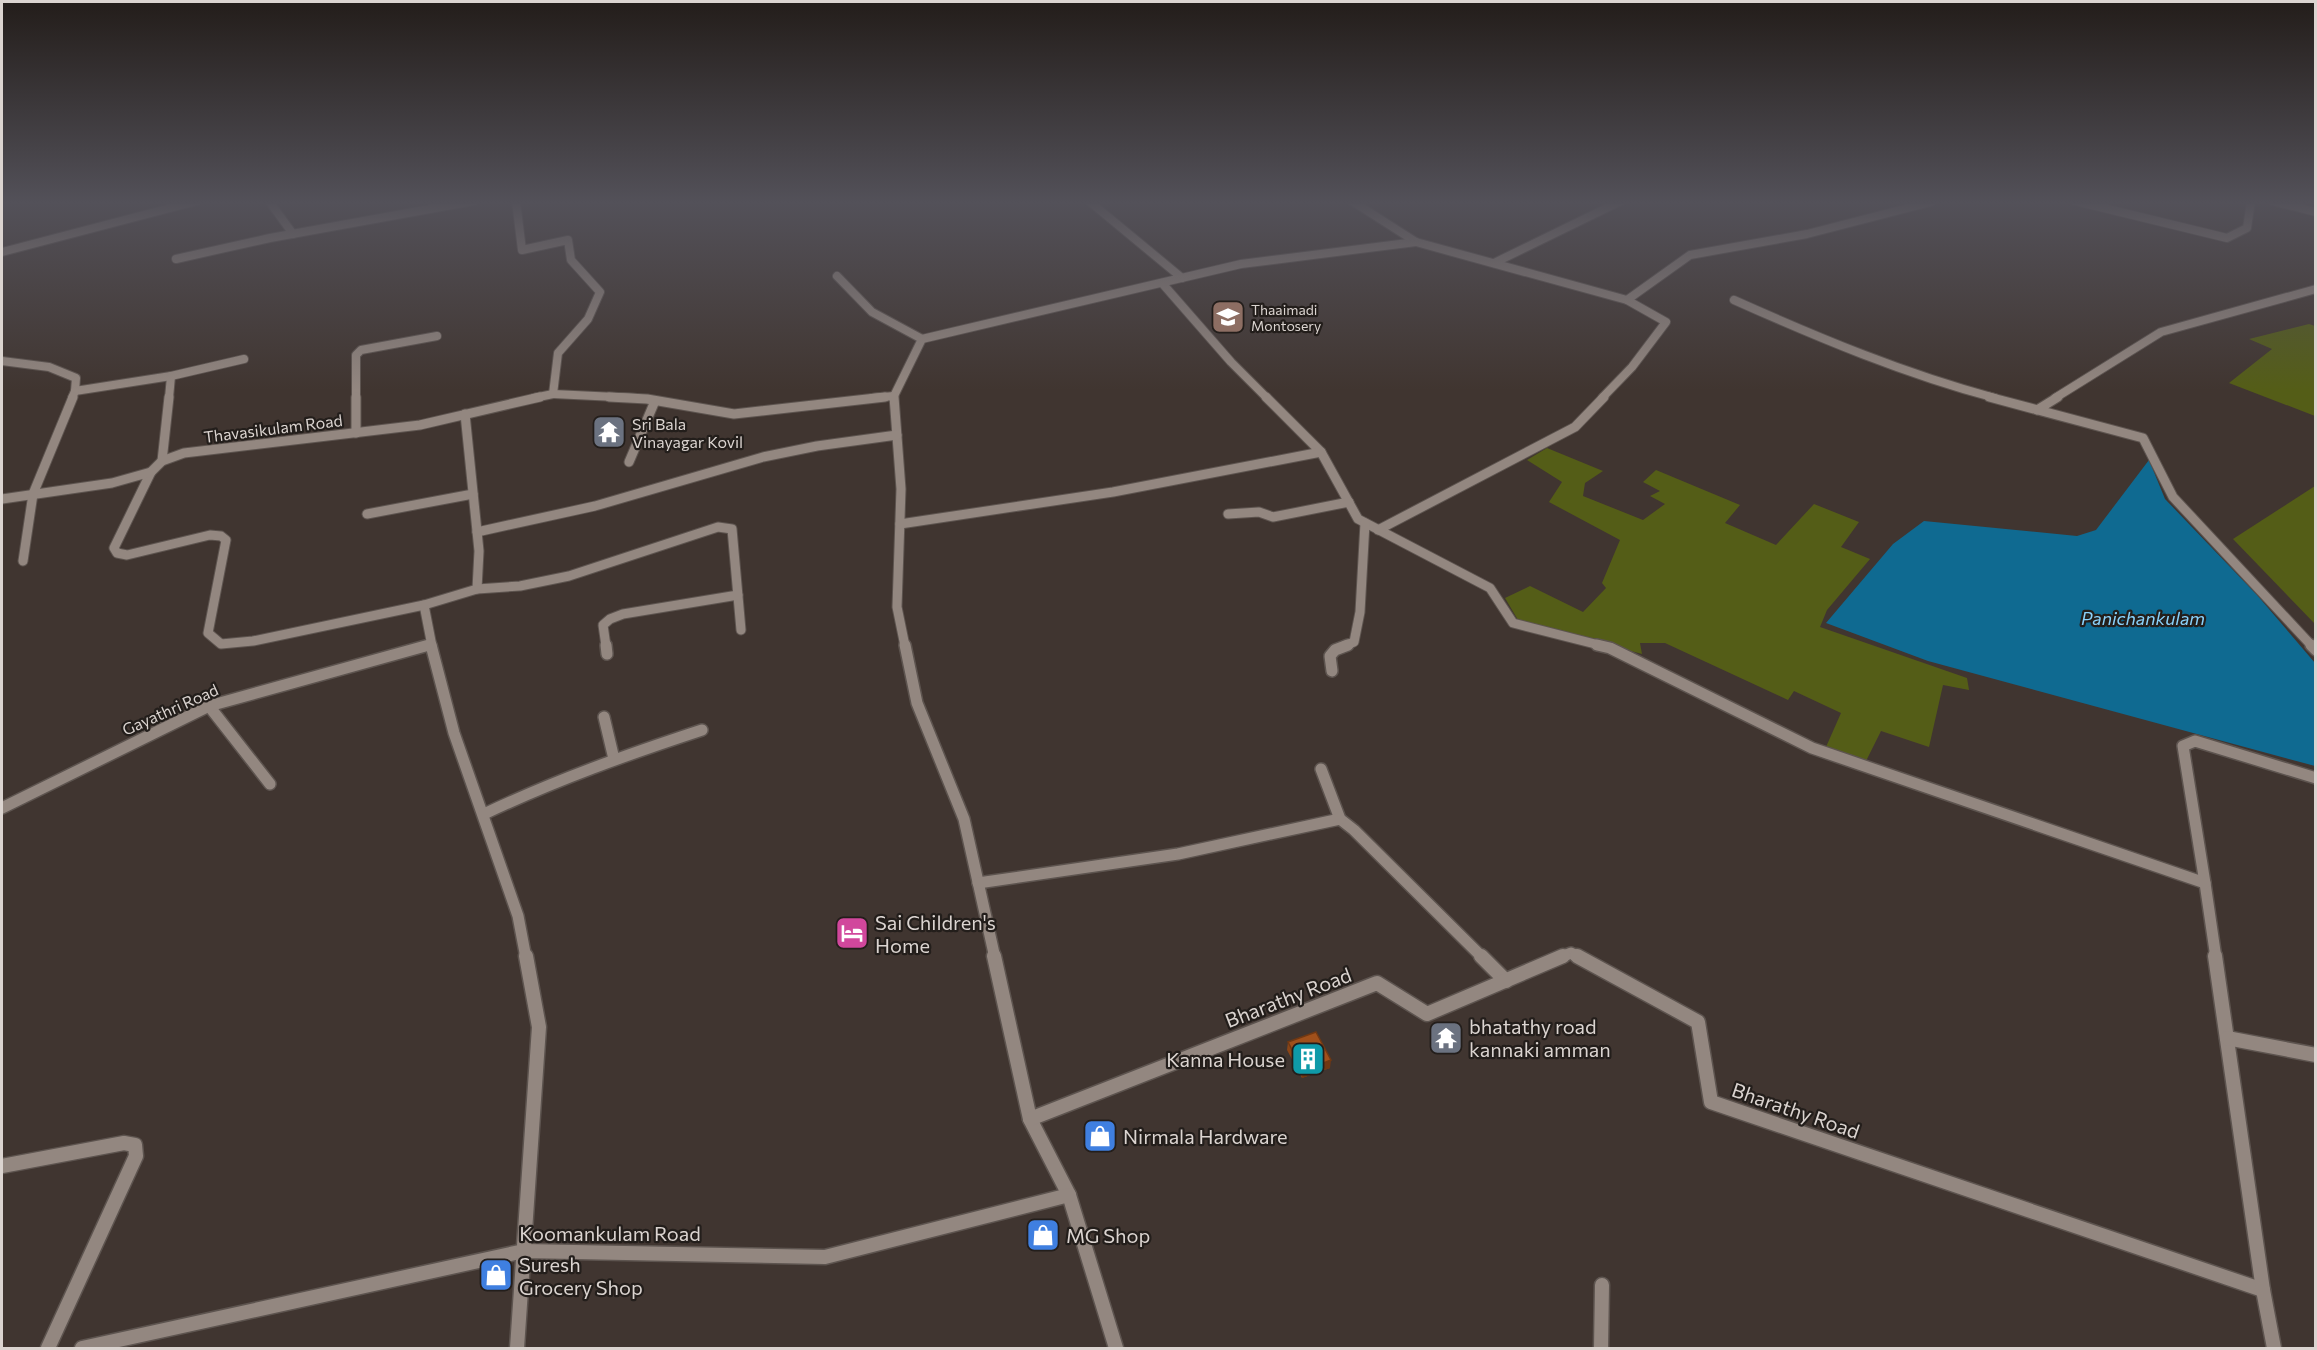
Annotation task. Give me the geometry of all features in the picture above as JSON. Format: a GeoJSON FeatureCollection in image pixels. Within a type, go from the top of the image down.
{"type":"FeatureCollection","features":[{"type":"Feature","properties":{"kind":"street"},"geometry":{"type":"LineString","coordinates":[[553,394],[558,353],[588,319],[600,292],[575,264]]}},
{"type":"Feature","properties":{"kind":"street"},"geometry":{"type":"LineString","coordinates":[[1165,264],[1182,278]]}},
{"type":"Feature","properties":{"kind":"street"},"geometry":{"type":"LineString","coordinates":[[837,276],[872,312],[922,339],[1241,264]]}},
{"type":"Feature","properties":{"kind":"street"},"geometry":{"type":"LineString","coordinates":[[1378,530],[1575,427],[1632,367],[1666,322],[1627,300],[1498,264]]}},
{"type":"Feature","properties":{"kind":"street"},"geometry":{"type":"LineString","coordinates":[[1627,300],[1677,264]]}},
{"type":"Feature","properties":{"kind":"street"},"geometry":{"type":"LineString","coordinates":[[1162,283],[1230,362],[1322,452],[1358,519],[1490,588],[1513,623],[1610,648],[1812,748],[2205,883]]}},
{"type":"Feature","properties":{"kind":"street"},"geometry":{"type":"LineString","coordinates":[[2037,410],[2162,332],[2316,289]]}},
{"type":"Feature","properties":{"kind":"street"},"geometry":{"type":"LineString","coordinates":[[1734,300],[1831,343],[1948,386],[2143,438],[2173,497],[2316,650]]}},
{"type":"Feature","properties":{"kind":"street"},"geometry":{"type":"LineString","coordinates":[[356,433],[356,355],[368,347],[437,336]]}},
{"type":"Feature","properties":{"kind":"street"},"geometry":{"type":"LineString","coordinates":[[922,339],[894,396],[901,489],[897,607],[917,703],[964,819],[1030,1119],[1069,1195],[1116,1348]]}},
{"type":"Feature","properties":{"kind":"street"},"geometry":{"type":"LineString","coordinates":[[75,391],[171,376],[244,359]]}},
{"type":"Feature","properties":{"kind":"street"},"geometry":{"type":"LineString","coordinates":[[2,361],[49,367],[76,378],[75,391],[33,494],[23,561]]}},
{"type":"Feature","properties":{"kind":"street"},"geometry":{"type":"LineString","coordinates":[[162,461],[171,376]]}},
{"type":"Feature","properties":{"kind":"street","name":"Thavasikulam Road"},"geometry":{"type":"LineString","coordinates":[[2,499],[112,483],[151,472],[162,461],[184,453],[420,425],[553,394],[655,401],[734,414],[894,396]]}},
{"type":"Feature","properties":{"kind":"street"},"geometry":{"type":"LineString","coordinates":[[629,462],[655,401]]}},
{"type":"Feature","properties":{"kind":"street"},"geometry":{"type":"LineString","coordinates":[[465,414],[479,551],[477,589]]}},
{"type":"Feature","properties":{"kind":"street"},"geometry":{"type":"LineString","coordinates":[[477,532],[594,506],[763,458],[817,446],[897,435]]}},
{"type":"Feature","properties":{"kind":"street"},"geometry":{"type":"LineString","coordinates":[[900,524],[1113,492],[1322,452]]}},
{"type":"Feature","properties":{"kind":"street"},"geometry":{"type":"LineString","coordinates":[[151,472],[114,548],[117,553],[127,555],[210,535],[221,536],[226,540],[208,633],[220,644],[253,641],[424,604],[477,589],[520,586],[569,576],[718,527],[727,527],[732,530],[741,630]]}},
{"type":"Feature","properties":{"kind":"street"},"geometry":{"type":"LineString","coordinates":[[367,514],[473,494]]}},
{"type":"Feature","properties":{"kind":"street"},"geometry":{"type":"LineString","coordinates":[[1228,514],[1259,512],[1273,517],[1349,502]]}},
{"type":"Feature","properties":{"kind":"street"},"geometry":{"type":"LineString","coordinates":[[1332,671],[1330,656],[1335,650],[1354,642],[1360,612],[1365,523]]}},
{"type":"Feature","properties":{"kind":"street"},"geometry":{"type":"LineString","coordinates":[[607,654],[603,625],[610,619],[623,614],[738,595]]}},
{"type":"Feature","properties":{"kind":"street"},"geometry":{"type":"LineString","coordinates":[[424,604],[431,644],[454,733],[518,916],[539,1027],[517,1348]]}},
{"type":"Feature","properties":{"kind":"street","name":"Gayathri Road"},"geometry":{"type":"LineString","coordinates":[[2,808],[209,706],[431,644]]}},
{"type":"Feature","properties":{"kind":"street"},"geometry":{"type":"LineString","coordinates":[[209,706],[270,784]]}},
{"type":"Feature","properties":{"kind":"street"},"geometry":{"type":"LineString","coordinates":[[604,717],[614,759]]}},
{"type":"Feature","properties":{"kind":"street"},"geometry":{"type":"LineString","coordinates":[[484,814],[541,787],[614,759],[702,730]]}},
{"type":"Feature","properties":{"kind":"street"},"geometry":{"type":"LineString","coordinates":[[2274,1348],[2263,1290],[2205,883],[2183,746],[2195,741],[2316,778]]}},
{"type":"Feature","properties":{"kind":"street"},"geometry":{"type":"LineString","coordinates":[[1321,769],[1340,819],[1354,830],[1506,981]]}},
{"type":"Feature","properties":{"kind":"street"},"geometry":{"type":"LineString","coordinates":[[978,883],[1179,854],[1340,819]]}},
{"type":"Feature","properties":{"kind":"street","name":"Bharathy Road"},"geometry":{"type":"LineString","coordinates":[[1030,1119],[1377,983],[1427,1014],[1571,954],[1698,1022],[1711,1102],[2263,1290]]}},
{"type":"Feature","properties":{"kind":"street"},"geometry":{"type":"LineString","coordinates":[[2227,1038],[2316,1054]]}},
{"type":"Feature","properties":{"kind":"street"},"geometry":{"type":"LineString","coordinates":[[2,1166],[124,1143],[135,1145],[136,1156],[48,1348]]}},
{"type":"Feature","properties":{"kind":"street","name":"Koomankulam Road"},"geometry":{"type":"LineString","coordinates":[[82,1348],[524,1251],[825,1257],[1069,1195]]}},
{"type":"Feature","properties":{"kind":"street"},"geometry":{"type":"LineString","coordinates":[[1601,1348],[1602,1285]]}},
{"type":"Feature","properties":{"kind":"green space"},"geometry":{"type":"Polygon","coordinates":[[[2309,324],[2315,326],[2315,416],[2229,383],[2272,349],[2249,339],[2309,324]]]}},
{"type":"Feature","properties":{"kind":"green space"},"geometry":{"type":"Polygon","coordinates":[[[1547,448],[1603,471],[1585,483],[1583,496],[1643,520],[1665,504],[1650,496],[1660,491],[1643,482],[1656,470],[1740,505],[1725,523],[1776,545],[1814,504],[1859,522],[1841,547],[1870,559],[1827,610],[1820,627],[1967,678],[1969,690],[1943,685],[1929,747],[1881,731],[1866,761],[1826,747],[1841,713],[1794,691],[1788,700],[1665,643],[1640,643],[1642,654],[1518,620],[1505,598],[1530,586],[1583,612],[1606,588],[1602,583],[1620,540],[1549,502],[1562,482],[1527,460],[1547,448]]]}},
{"type":"Feature","properties":{"kind":"green space"},"geometry":{"type":"Polygon","coordinates":[[[2315,486],[2315,624],[2233,539],[2315,486]]]}},
{"type":"Feature","properties":{"kind":"water","name":"Panichankulam"},"geometry":{"type":"Polygon","coordinates":[[[2149,460],[2165,499],[2257,595],[2315,663],[2315,766],[1928,661],[1826,623],[1893,544],[1924,521],[2077,536],[2096,530],[2149,460]]]}},
{"type":"Feature","properties":{"kind":"building","name":"Kanna House"},"geometry":{"type":"Polygon","coordinates":[[[1316,1032],[1331,1060],[1303,1071],[1288,1042],[1316,1032]]]}},
{"type":"Feature","properties":{"kind":"place","name":"Thaaimadi Montosery"},"geometry":{"type":"Point","coordinates":[1228,317]}},
{"type":"Feature","properties":{"kind":"place","name":"Sri Bala Vinayagar Kovil"},"geometry":{"type":"Point","coordinates":[609,432]}},
{"type":"Feature","properties":{"kind":"place","name":"Sai Children's Home"},"geometry":{"type":"Point","coordinates":[852,933]}},
{"type":"Feature","properties":{"kind":"place","name":"bhatathy road kannaki amman"},"geometry":{"type":"Point","coordinates":[1446,1038]}},
{"type":"Feature","properties":{"kind":"place","name":"Kanna House"},"geometry":{"type":"Point","coordinates":[1308,1059]}},
{"type":"Feature","properties":{"kind":"place","name":"Nirmala Hardware"},"geometry":{"type":"Point","coordinates":[1100,1136]}},
{"type":"Feature","properties":{"kind":"place","name":"MG Shop"},"geometry":{"type":"Point","coordinates":[1043,1235]}},
{"type":"Feature","properties":{"kind":"place","name":"Suresh Grocery Shop"},"geometry":{"type":"Point","coordinates":[496,1275]}}]}
